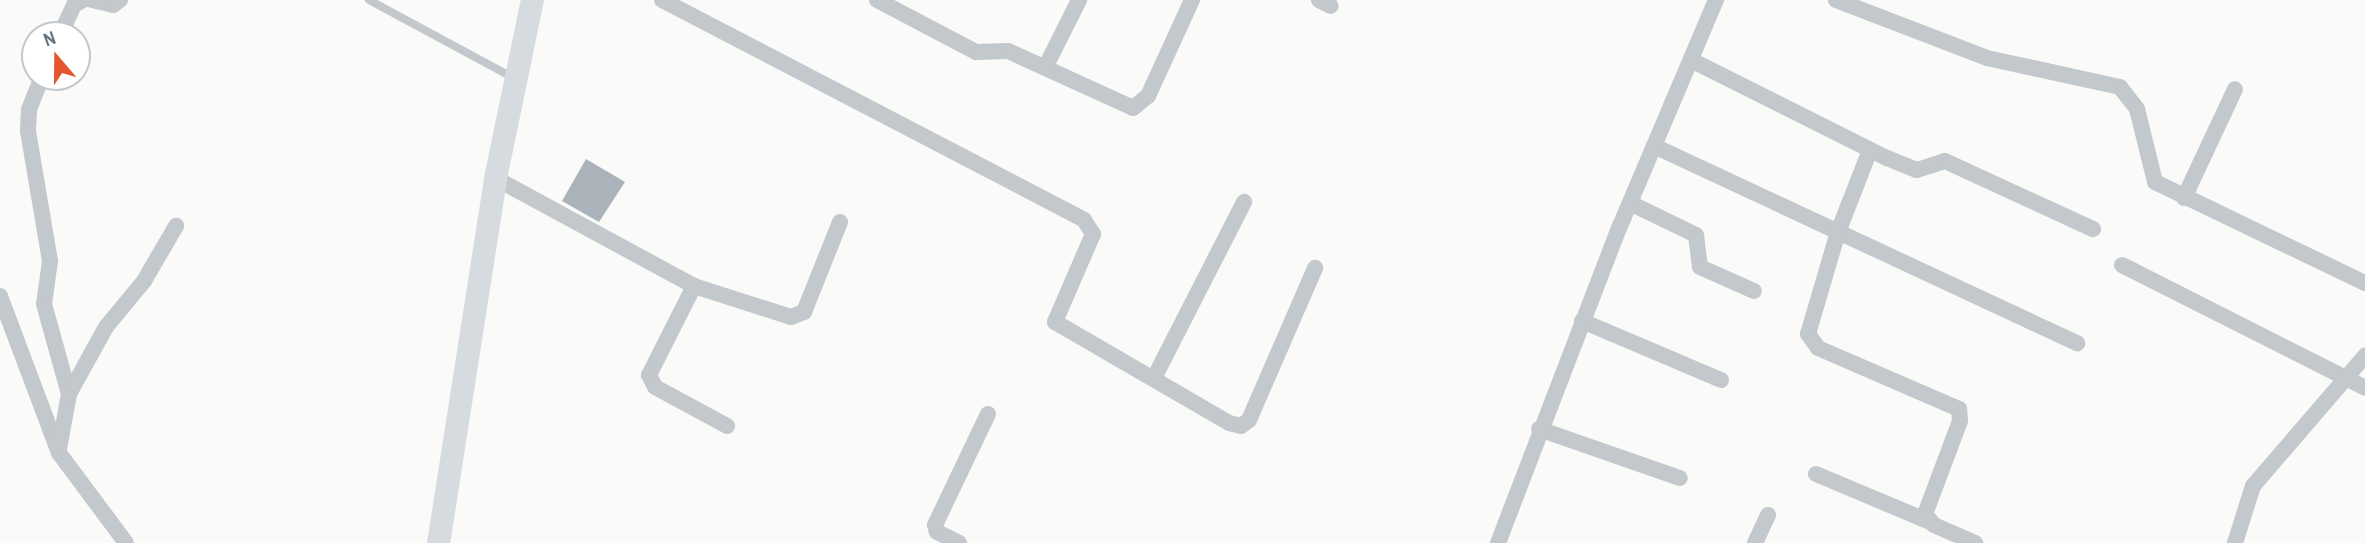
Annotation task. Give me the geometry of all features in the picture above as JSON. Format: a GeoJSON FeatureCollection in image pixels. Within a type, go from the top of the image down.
{"type":"FeatureCollection","features":[{"type":"Feature","properties":{"kind":"main road"},"geometry":{"type":"LineString","coordinates":[[438,543],[495,178],[531,0]]}},
{"type":"Feature","properties":{"kind":"street"},"geometry":{"type":"LineString","coordinates":[[67,21],[74,5],[83,0]]}},
{"type":"Feature","properties":{"kind":"street"},"geometry":{"type":"LineString","coordinates":[[92,0],[113,5],[120,0]]}},
{"type":"Feature","properties":{"kind":"street"},"geometry":{"type":"LineString","coordinates":[[662,0],[1084,220],[1093,234],[1055,322],[1154,378],[1213,416],[1245,424],[1315,268]]}},
{"type":"Feature","properties":{"kind":"street"},"geometry":{"type":"LineString","coordinates":[[877,0],[976,51],[1003,49],[1046,66],[1125,107],[1139,107],[1192,0]]}},
{"type":"Feature","properties":{"kind":"street"},"geometry":{"type":"LineString","coordinates":[[1046,66],[1079,0]]}},
{"type":"Feature","properties":{"kind":"street"},"geometry":{"type":"LineString","coordinates":[[1498,543],[1582,321],[1716,0]]}},
{"type":"Feature","properties":{"kind":"street"},"geometry":{"type":"LineString","coordinates":[[1836,0],[1987,58],[2120,87],[2137,109],[2155,182],[2365,283]]}},
{"type":"Feature","properties":{"kind":"street"},"geometry":{"type":"LineString","coordinates":[[1691,60],[1870,150],[1917,170],[1945,161],[2092,229]]}},
{"type":"Feature","properties":{"kind":"street"},"geometry":{"type":"LineString","coordinates":[[2184,198],[2235,89]]}},
{"type":"Feature","properties":{"kind":"street"},"geometry":{"type":"LineString","coordinates":[[36,91],[29,110],[28,131],[50,261],[44,303],[69,394]]}},
{"type":"Feature","properties":{"kind":"street"},"geometry":{"type":"LineString","coordinates":[[1654,146],[2077,343]]}},
{"type":"Feature","properties":{"kind":"street"},"geometry":{"type":"LineString","coordinates":[[1870,150],[1838,232],[1810,340],[1823,351],[1943,399],[1961,414],[1925,505],[1930,522]]}},
{"type":"Feature","properties":{"kind":"street"},"geometry":{"type":"LineString","coordinates":[[495,178],[694,286],[797,318],[804,312],[840,222]]}},
{"type":"Feature","properties":{"kind":"street"},"geometry":{"type":"LineString","coordinates":[[1154,378],[1244,202]]}},
{"type":"Feature","properties":{"kind":"street"},"geometry":{"type":"LineString","coordinates":[[1630,202],[1696,235],[1700,267],[1754,291]]}},
{"type":"Feature","properties":{"kind":"street"},"geometry":{"type":"LineString","coordinates":[[59,453],[69,394],[106,327],[144,281],[176,226]]}},
{"type":"Feature","properties":{"kind":"street"},"geometry":{"type":"LineString","coordinates":[[2122,265],[2346,374],[2365,388]]}},
{"type":"Feature","properties":{"kind":"street"},"geometry":{"type":"LineString","coordinates":[[694,286],[649,375],[655,387],[727,426]]}},
{"type":"Feature","properties":{"kind":"street"},"geometry":{"type":"LineString","coordinates":[[0,296],[59,453],[126,543]]}},
{"type":"Feature","properties":{"kind":"street"},"geometry":{"type":"LineString","coordinates":[[1582,321],[1721,380]]}},
{"type":"Feature","properties":{"kind":"street"},"geometry":{"type":"LineString","coordinates":[[2235,543],[2253,486],[2346,374],[2365,356]]}},
{"type":"Feature","properties":{"kind":"street"},"geometry":{"type":"LineString","coordinates":[[959,543],[937,533],[935,525],[988,414]]}},
{"type":"Feature","properties":{"kind":"street"},"geometry":{"type":"LineString","coordinates":[[1539,429],[1680,478]]}},
{"type":"Feature","properties":{"kind":"street"},"geometry":{"type":"LineString","coordinates":[[1816,474],[1975,543]]}},
{"type":"Feature","properties":{"kind":"street"},"geometry":{"type":"LineString","coordinates":[[1755,543],[1768,515]]}},
{"type":"Feature","properties":{"kind":"lane"},"geometry":{"type":"LineString","coordinates":[[369,0],[516,78]]}},
{"type":"Feature","properties":{"kind":"building"},"geometry":{"type":"Polygon","coordinates":[[[586,159],[625,182],[599,222],[562,201],[586,159]]]}}]}
